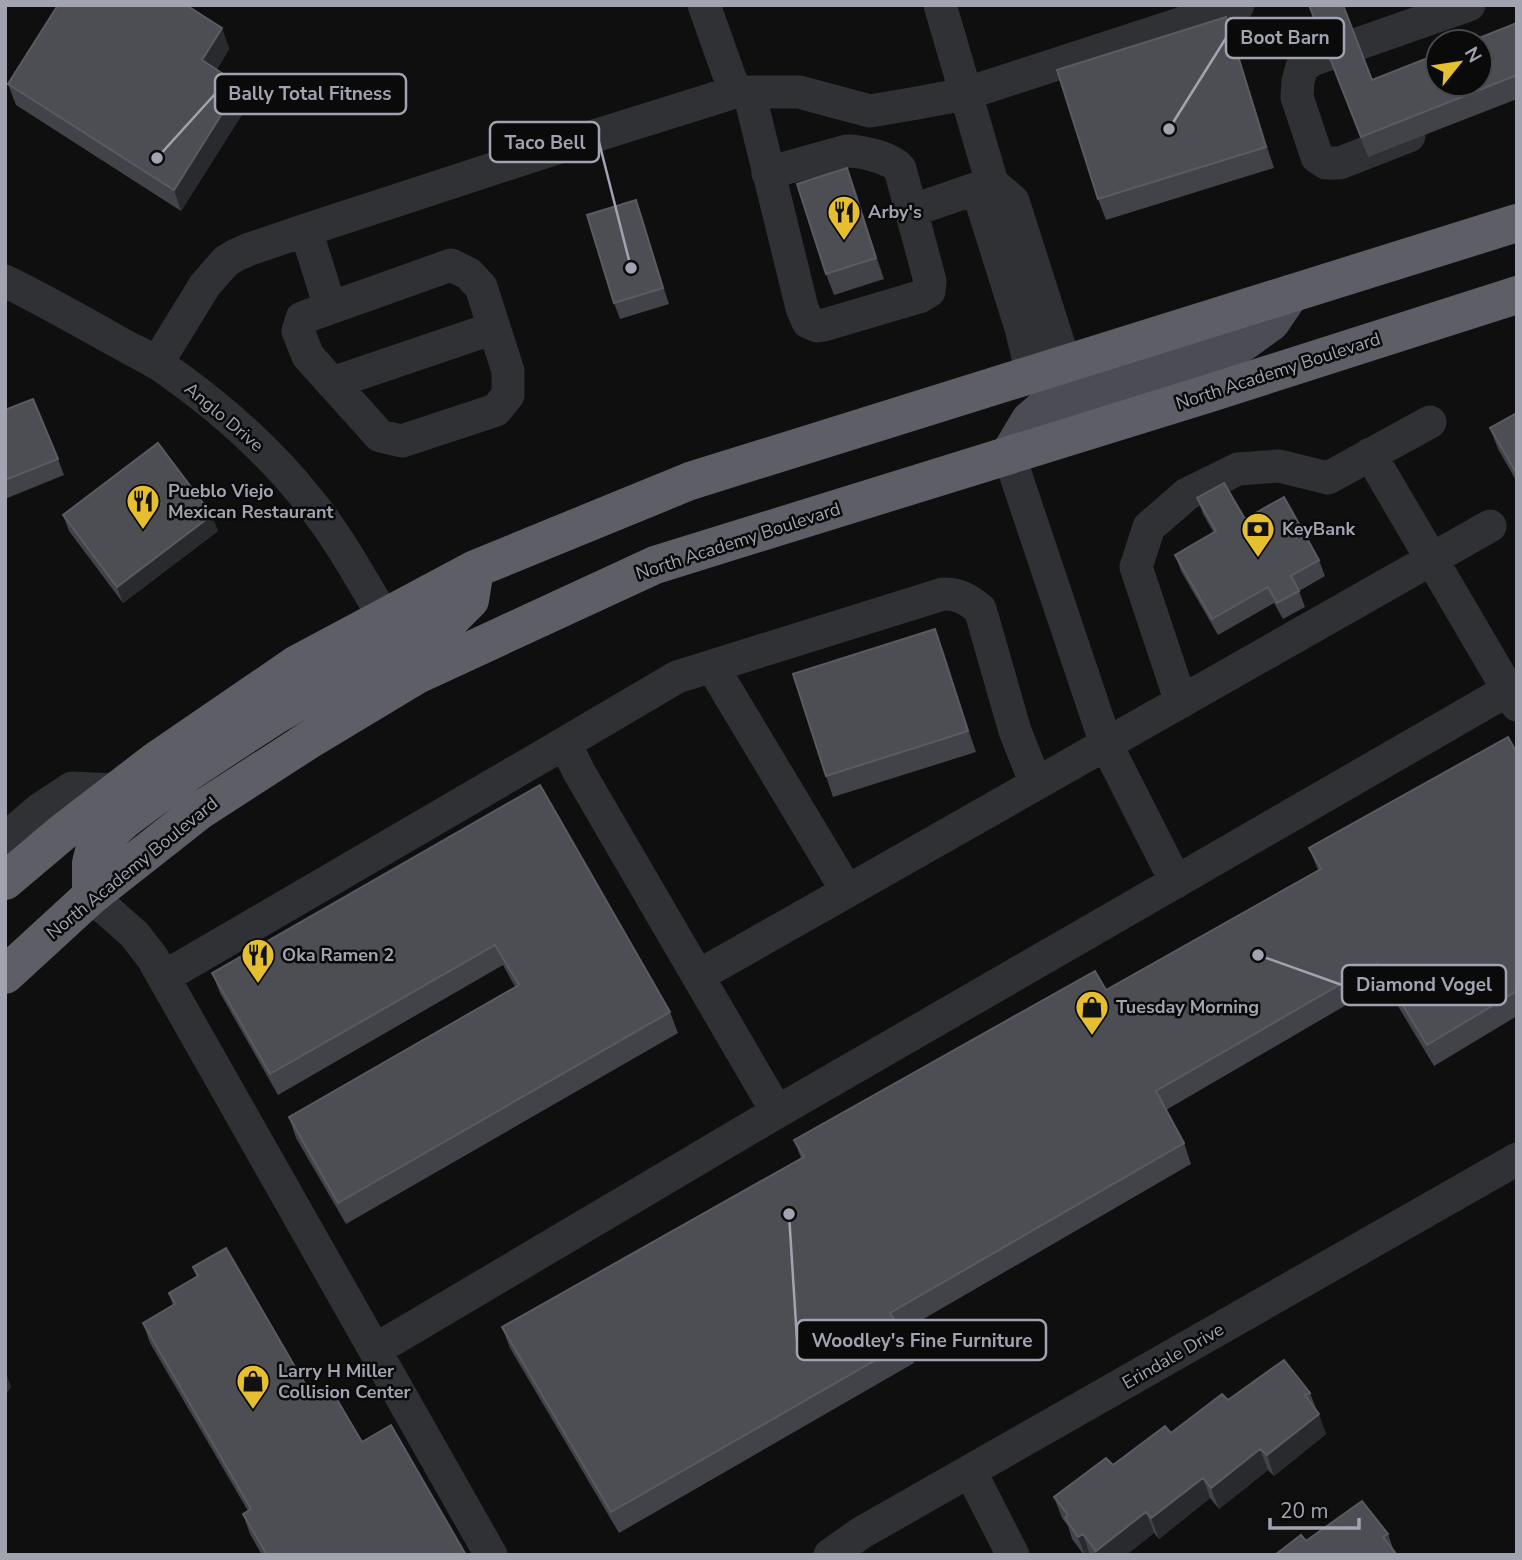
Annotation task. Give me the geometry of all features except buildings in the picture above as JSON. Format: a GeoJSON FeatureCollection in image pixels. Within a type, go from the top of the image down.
{"type":"FeatureCollection","features":[{"type":"Feature","properties":{"kind":"highway"},"geometry":{"type":"LineString","coordinates":[[5,881],[116,790],[297,664],[475,569],[690,481],[1517,223]]}},
{"type":"Feature","properties":{"kind":"highway","name":"North Academy Boulevard"},"geometry":{"type":"LineString","coordinates":[[5,975],[91,896],[199,811],[309,740],[417,675],[655,565],[1517,295]]}},
{"type":"Feature","properties":{"kind":"highway"},"geometry":{"type":"LineString","coordinates":[[91,896],[91,863],[95,847],[124,820],[190,771],[274,716],[452,618],[470,600],[475,569]]}},
{"type":"Feature","properties":{"kind":"main road"},"geometry":{"type":"LineString","coordinates":[[1009,455],[1030,420],[1045,407],[1242,343],[1270,322],[1290,294]]}},
{"type":"Feature","properties":{"kind":"street"},"geometry":{"type":"LineString","coordinates":[[704,5],[742,92],[768,173],[802,308],[808,322],[817,326],[919,297],[929,291],[930,281],[899,167],[891,161],[847,151],[768,173]]}},
{"type":"Feature","properties":{"kind":"street"},"geometry":{"type":"LineString","coordinates":[[940,5],[992,183],[1013,201],[1049,369]]}},
{"type":"Feature","properties":{"kind":"street"},"geometry":{"type":"LineString","coordinates":[[157,363],[205,285],[226,261],[236,255],[553,148],[742,92],[799,92],[870,111],[965,94],[1238,5]]}},
{"type":"Feature","properties":{"kind":"street"},"geometry":{"type":"LineString","coordinates":[[1441,124],[1353,159],[1326,163],[1317,157],[1297,97],[1298,81],[1303,67],[1312,60],[1469,5]]}},
{"type":"Feature","properties":{"kind":"street"},"geometry":{"type":"LineString","coordinates":[[911,211],[992,183]]}},
{"type":"Feature","properties":{"kind":"street"},"geometry":{"type":"LineString","coordinates":[[306,230],[330,307]]}},
{"type":"Feature","properties":{"kind":"street"},"geometry":{"type":"LineString","coordinates":[[451,265],[469,274],[481,287],[494,328],[508,371],[508,396],[496,410],[402,441],[380,436],[308,356],[298,331],[302,318],[451,265]]}},
{"type":"Feature","properties":{"kind":"street","name":"Anglo Drive"},"geometry":{"type":"LineString","coordinates":[[5,281],[157,363],[226,416],[270,457],[310,502],[384,617]]}},
{"type":"Feature","properties":{"kind":"street"},"geometry":{"type":"LineString","coordinates":[[332,383],[494,328]]}},
{"type":"Feature","properties":{"kind":"street"},"geometry":{"type":"LineString","coordinates":[[1181,702],[1136,567],[1149,527],[1187,494],[1238,468],[1279,466],[1328,478],[1430,422]]}},
{"type":"Feature","properties":{"kind":"street"},"geometry":{"type":"LineString","coordinates":[[375,1350],[777,1112],[1177,882],[1514,694],[1370,454]]}},
{"type":"Feature","properties":{"kind":"street"},"geometry":{"type":"LineString","coordinates":[[1009,455],[1106,744],[1177,882]]}},
{"type":"Feature","properties":{"kind":"street"},"geometry":{"type":"LineString","coordinates":[[698,976],[1490,526]]}},
{"type":"Feature","properties":{"kind":"street"},"geometry":{"type":"LineString","coordinates":[[164,977],[677,677],[943,594],[966,598],[980,609],[1015,731],[1036,784]]}},
{"type":"Feature","properties":{"kind":"street"},"geometry":{"type":"LineString","coordinates":[[712,666],[847,891]]}},
{"type":"Feature","properties":{"kind":"street"},"geometry":{"type":"LineString","coordinates":[[565,743],[579,772],[777,1112]]}},
{"type":"Feature","properties":{"kind":"street"},"geometry":{"type":"LineString","coordinates":[[5,839],[40,809],[72,788],[116,790]]}},
{"type":"Feature","properties":{"kind":"street"},"geometry":{"type":"LineString","coordinates":[[91,896],[134,934],[152,957],[491,1555]]}},
{"type":"Feature","properties":{"kind":"street","name":"Erindale Drive"},"geometry":{"type":"LineString","coordinates":[[830,1555],[970,1471],[1517,1159]]}},
{"type":"Feature","properties":{"kind":"street"},"geometry":{"type":"LineString","coordinates":[[970,1471],[1013,1555]]}},
{"type":"Feature","properties":{"kind":"place","name":"Boot Barn"},"geometry":{"type":"Point","coordinates":[1169,129]}},
{"type":"Feature","properties":{"kind":"place","name":"Bally Total Fitness"},"geometry":{"type":"Point","coordinates":[157,158]}},
{"type":"Feature","properties":{"kind":"place","name":"Arby's"},"geometry":{"type":"Point","coordinates":[844,242]}},
{"type":"Feature","properties":{"kind":"place","name":"Taco Bell"},"geometry":{"type":"Point","coordinates":[631,268]}},
{"type":"Feature","properties":{"kind":"place","name":"Pueblo Viejo Mexican Restaurant"},"geometry":{"type":"Point","coordinates":[143,531]}},
{"type":"Feature","properties":{"kind":"place","name":"KeyBank"},"geometry":{"type":"Point","coordinates":[1258,559]}},
{"type":"Feature","properties":{"kind":"place","name":"Diamond Vogel"},"geometry":{"type":"Point","coordinates":[1258,955]}},
{"type":"Feature","properties":{"kind":"place","name":"Oka Ramen 2"},"geometry":{"type":"Point","coordinates":[258,985]}},
{"type":"Feature","properties":{"kind":"place","name":"Tuesday Morning"},"geometry":{"type":"Point","coordinates":[1092,1037]}},
{"type":"Feature","properties":{"kind":"place","name":"Woodley's Fine Furniture"},"geometry":{"type":"Point","coordinates":[789,1214]}},
{"type":"Feature","properties":{"kind":"place","name":"Larry H Miller Collision Center"},"geometry":{"type":"Point","coordinates":[253,1411]}}]}
